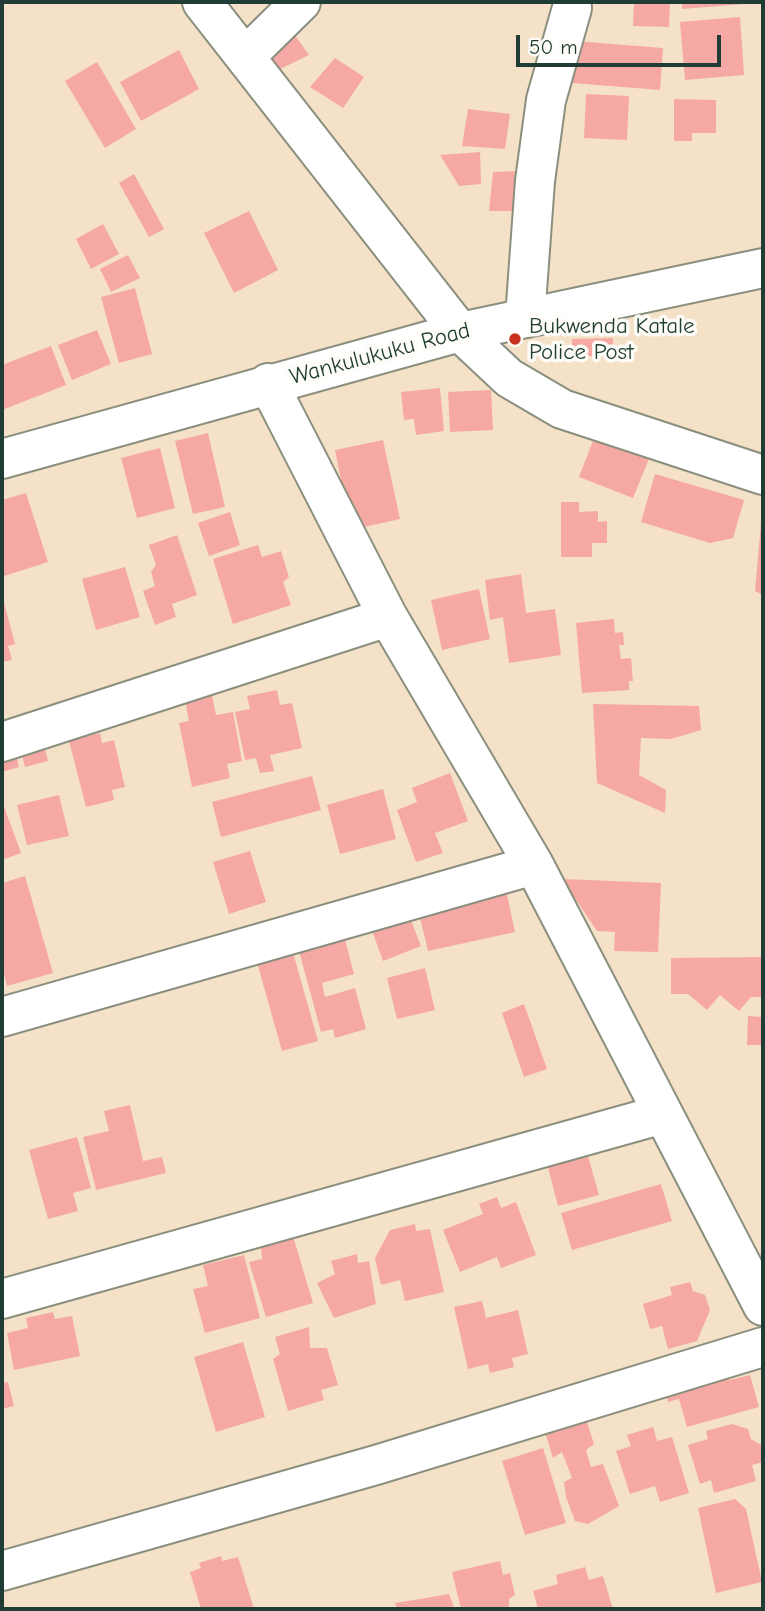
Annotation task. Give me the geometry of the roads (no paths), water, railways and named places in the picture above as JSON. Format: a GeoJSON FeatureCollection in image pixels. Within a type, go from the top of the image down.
{"type":"FeatureCollection","features":[{"type":"Feature","properties":{"kind":"street"},"geometry":{"type":"LineString","coordinates":[[202,2],[460,332],[509,378],[562,409],[763,475]]}},
{"type":"Feature","properties":{"kind":"street"},"geometry":{"type":"LineString","coordinates":[[245,57],[300,2]]}},
{"type":"Feature","properties":{"kind":"street"},"geometry":{"type":"LineString","coordinates":[[525,318],[536,181],[546,100],[572,8]]}},
{"type":"Feature","properties":{"kind":"street","name":"Wankulukuku Road"},"geometry":{"type":"LineString","coordinates":[[2,460],[268,383],[460,332],[763,268]]}},
{"type":"Feature","properties":{"kind":"street"},"geometry":{"type":"LineString","coordinates":[[268,383],[388,617],[534,865],[763,1306]]}},
{"type":"Feature","properties":{"kind":"street"},"geometry":{"type":"LineString","coordinates":[[2,742],[388,617]]}},
{"type":"Feature","properties":{"kind":"street"},"geometry":{"type":"LineString","coordinates":[[2,1017],[534,865]]}},
{"type":"Feature","properties":{"kind":"street"},"geometry":{"type":"LineString","coordinates":[[2,1299],[663,1114]]}},
{"type":"Feature","properties":{"kind":"street"},"geometry":{"type":"LineString","coordinates":[[2,1571],[376,1465],[763,1347]]}},
{"type":"Feature","properties":{"kind":"place","name":"Bukwenda Katale Police Post"},"geometry":{"type":"Point","coordinates":[515,339]}}]}
